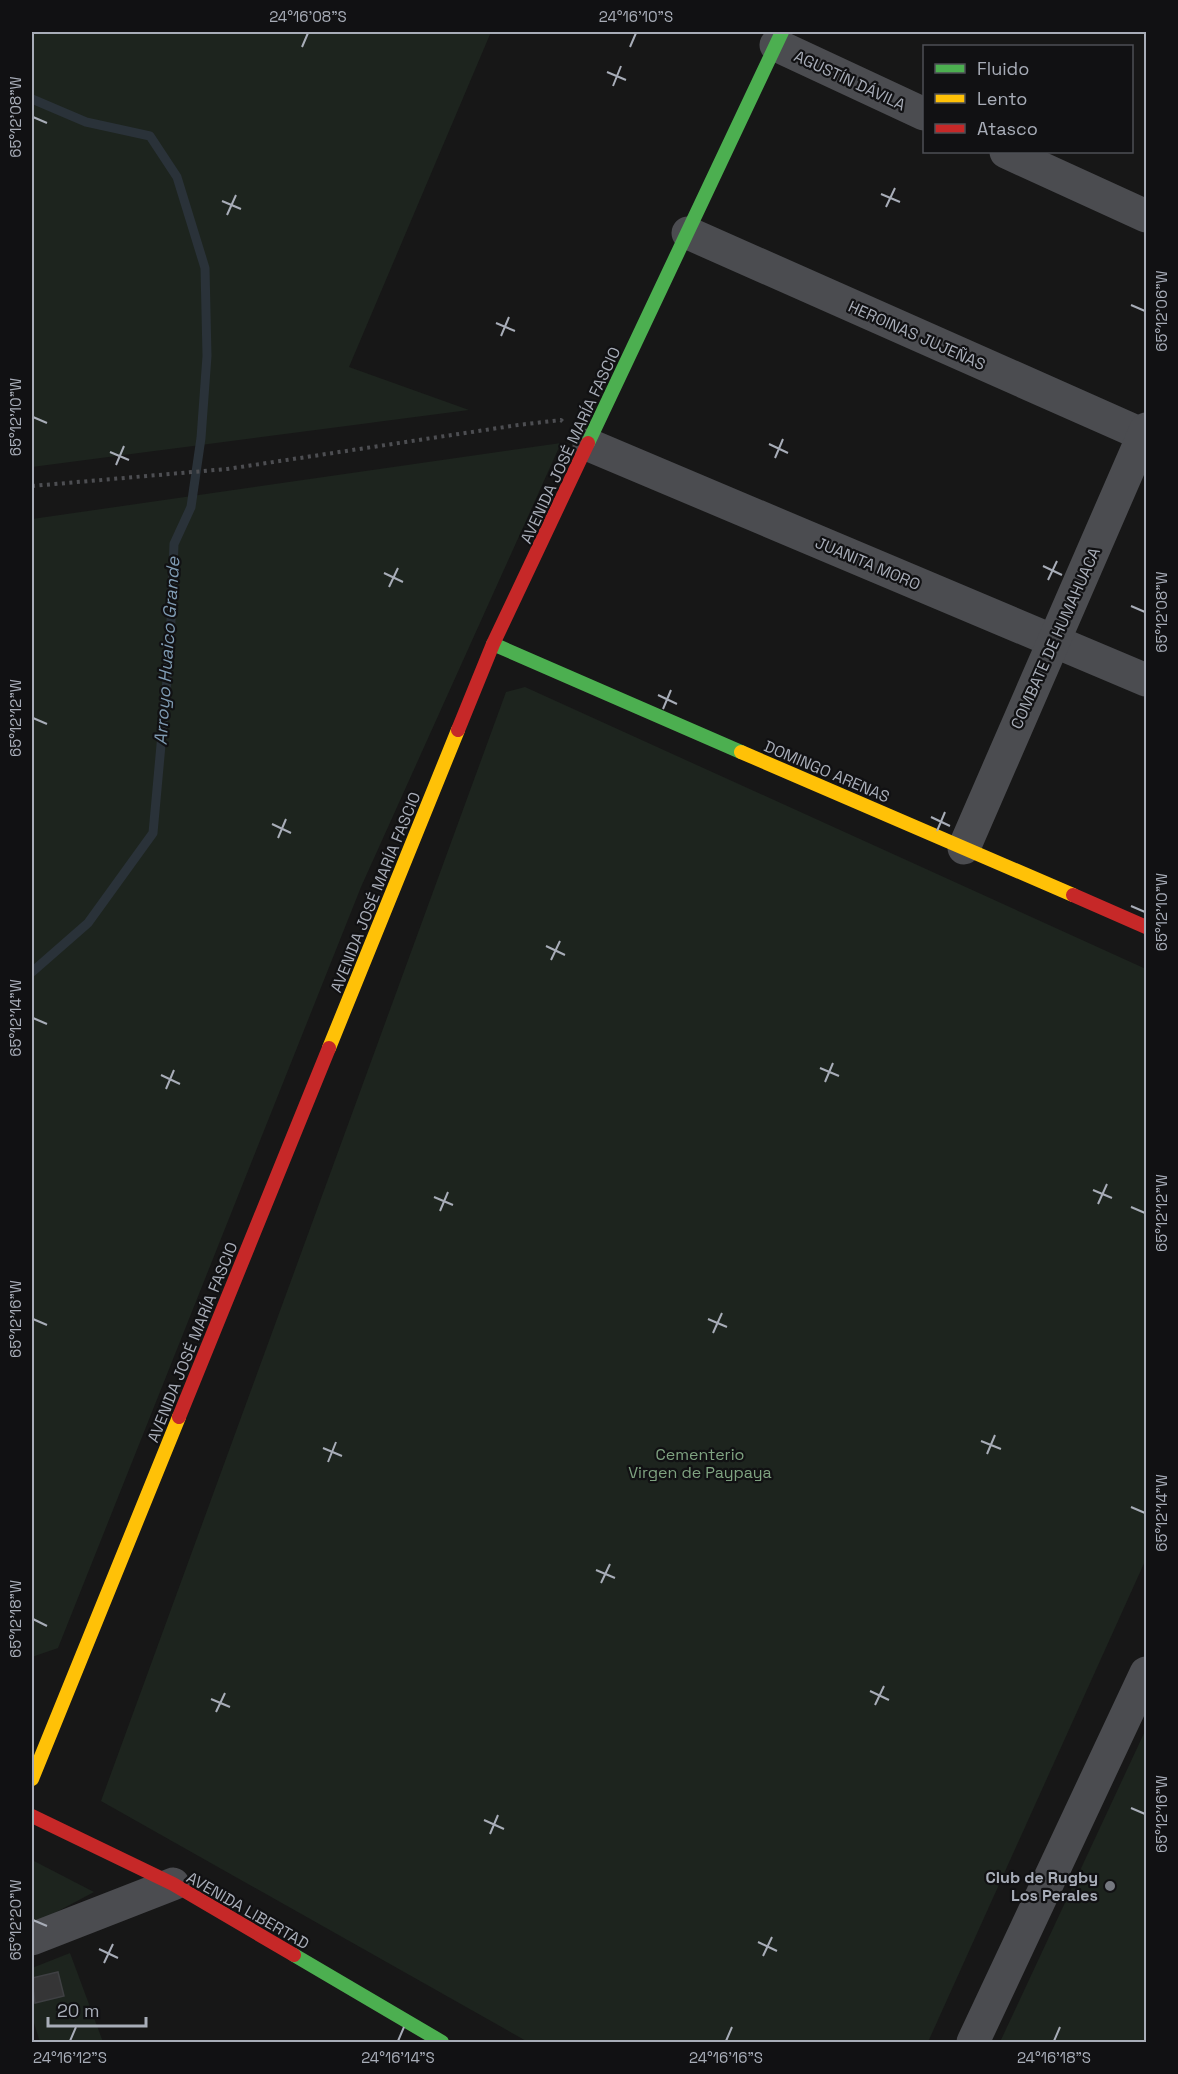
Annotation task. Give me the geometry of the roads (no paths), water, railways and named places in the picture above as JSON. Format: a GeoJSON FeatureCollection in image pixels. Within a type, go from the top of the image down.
{"type":"FeatureCollection","features":[{"type":"Feature","properties":{"kind":"street","name":"AGUSTÍN DÁVILA"},"geometry":{"type":"LineString","coordinates":[[779,38],[923,113]]}},
{"type":"Feature","properties":{"kind":"street","name":"AVENIDA JOSÉ MARÍA FASCIO"},"geometry":{"type":"LineString","coordinates":[[32,1779],[493,644],[589,445],[779,38]]}},
{"type":"Feature","properties":{"kind":"street"},"geometry":{"type":"LineString","coordinates":[[1008,153],[1146,216]]}},
{"type":"Feature","properties":{"kind":"street","name":"HEROINAS JUJEÑAS"},"geometry":{"type":"LineString","coordinates":[[688,233],[1146,434]]}},
{"type":"Feature","properties":{"kind":"street","name":"COMBATE DE HUMAHUACA"},"geometry":{"type":"LineString","coordinates":[[964,848],[1053,641],[1146,434]]}},
{"type":"Feature","properties":{"kind":"street","name":"JUANITA MORO"},"geometry":{"type":"LineString","coordinates":[[589,445],[1146,680]]}},
{"type":"Feature","properties":{"kind":"street","name":"DOMINGO ARENAS"},"geometry":{"type":"LineString","coordinates":[[493,644],[1146,927]]}},
{"type":"Feature","properties":{"kind":"street"},"geometry":{"type":"LineString","coordinates":[[973,2043],[1146,1673]]}},
{"type":"Feature","properties":{"kind":"street","name":"AVENIDA LIBERTAD"},"geometry":{"type":"LineString","coordinates":[[33,1823],[173,1884],[441,2043]]}},
{"type":"Feature","properties":{"kind":"street"},"geometry":{"type":"LineString","coordinates":[[32,1939],[173,1884]]}},
{"type":"Feature","properties":{"kind":"waterway","name":"Arroyo Huaico Grande"},"geometry":{"type":"LineString","coordinates":[[32,99],[86,122],[150,136],[177,177],[205,268],[207,356],[201,438],[191,507],[174,544],[170,646],[153,833],[88,923],[32,972]]}},
{"type":"Feature","properties":{"kind":"place","name":"Club de Rugby Los Perales"},"geometry":{"type":"Point","coordinates":[1110,1886]}},
{"type":"Feature","properties":{"kind":"park label","name":"Cementerio Virgen de Paypaya"},"geometry":{"type":"Point","coordinates":[700,1463]}}]}
